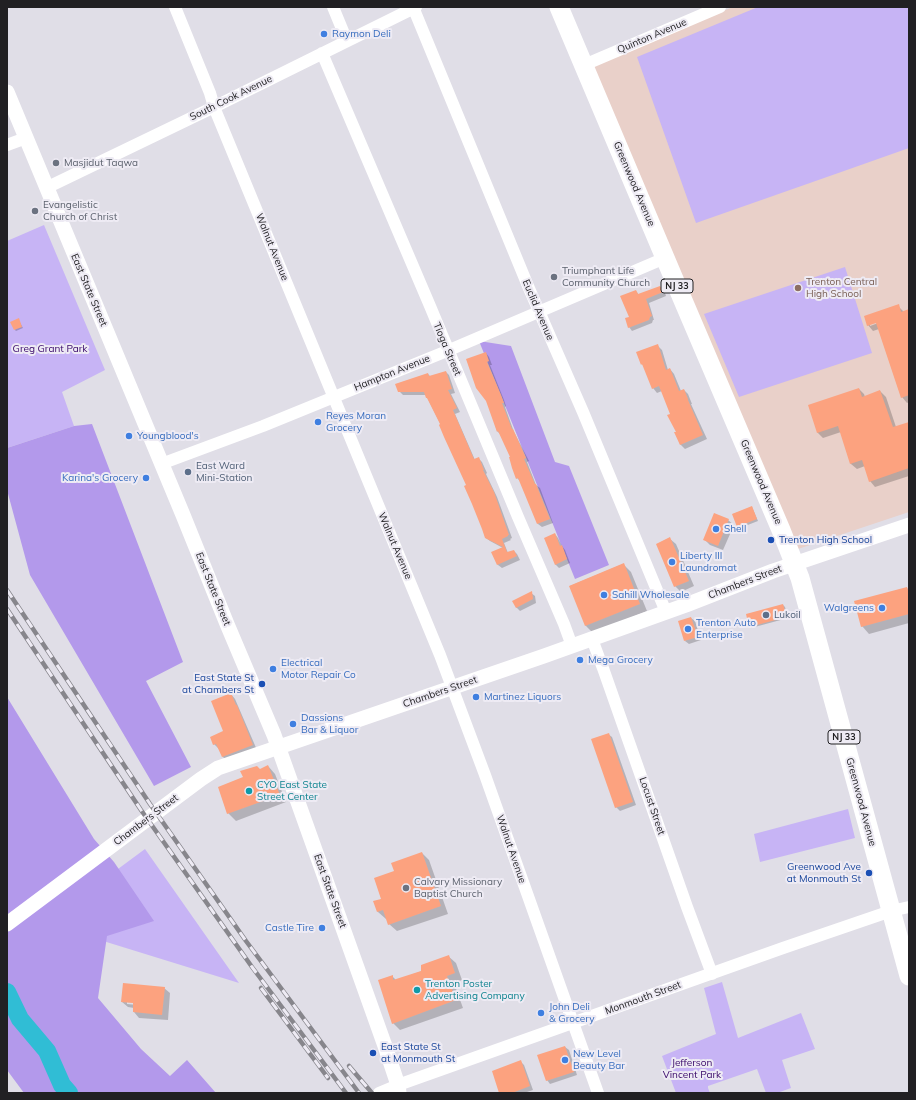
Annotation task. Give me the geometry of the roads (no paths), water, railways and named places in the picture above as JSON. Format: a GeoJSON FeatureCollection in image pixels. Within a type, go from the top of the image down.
{"type":"FeatureCollection","features":[{"type":"Feature","properties":{"kind":"main road","name":"Greenwood Avenue"},"geometry":{"type":"LineString","coordinates":[[560,7],[778,523],[802,584],[900,909],[909,976]]}},
{"type":"Feature","properties":{"kind":"street","name":"Walnut Avenue"},"geometry":{"type":"LineString","coordinates":[[175,7],[210,92],[214,107],[453,688],[488,782],[598,1093]]}},
{"type":"Feature","properties":{"kind":"street"},"geometry":{"type":"LineString","coordinates":[[333,7],[347,41]]}},
{"type":"Feature","properties":{"kind":"street","name":"South Cook Avenue"},"geometry":{"type":"LineString","coordinates":[[46,188],[214,107],[414,7]]}},
{"type":"Feature","properties":{"kind":"street","name":"Euclid Avenue"},"geometry":{"type":"LineString","coordinates":[[414,7],[539,312],[586,419],[666,612]]}},
{"type":"Feature","properties":{"kind":"street","name":"Quinton Avenue"},"geometry":{"type":"LineString","coordinates":[[584,65],[720,7]]}},
{"type":"Feature","properties":{"kind":"street","name":"Tioga Street"},"geometry":{"type":"LineString","coordinates":[[322,53],[430,306],[572,646]]}},
{"type":"Feature","properties":{"kind":"street","name":"East State Street"},"geometry":{"type":"LineString","coordinates":[[7,92],[279,748],[385,1046],[398,1089]]}},
{"type":"Feature","properties":{"kind":"street"},"geometry":{"type":"LineString","coordinates":[[7,145],[26,138]]}},
{"type":"Feature","properties":{"kind":"street","name":"Hampton Avenue"},"geometry":{"type":"LineString","coordinates":[[161,464],[263,426],[539,312],[665,258]]}},
{"type":"Feature","properties":{"kind":"street","name":"Chambers Street"},"geometry":{"type":"LineString","coordinates":[[7,924],[201,779],[218,768],[453,688],[592,639],[794,564],[909,526]]}},
{"type":"Feature","properties":{"kind":"street","name":"Locust Street"},"geometry":{"type":"LineString","coordinates":[[592,639],[712,974]]}},
{"type":"Feature","properties":{"kind":"street","name":"Monmouth Street"},"geometry":{"type":"LineString","coordinates":[[380,1093],[398,1089],[573,1023],[900,909]]}},
{"type":"Feature","properties":{"kind":"waterway"},"geometry":{"type":"LineString","coordinates":[[7,992],[20,1019],[47,1051],[62,1085],[69,1093]]}},
{"type":"Feature","properties":{"kind":"railway"},"geometry":{"type":"LineString","coordinates":[[7,590],[150,804],[246,941],[359,1093]]}},
{"type":"Feature","properties":{"kind":"railway"},"geometry":{"type":"LineString","coordinates":[[7,609],[141,810],[252,967],[346,1093]]}},
{"type":"Feature","properties":{"kind":"railway"},"geometry":{"type":"LineString","coordinates":[[261,988],[328,1078]]}},
{"type":"Feature","properties":{"kind":"railway"},"geometry":{"type":"LineString","coordinates":[[349,1066],[372,1093]]}},
{"type":"Feature","properties":{"kind":"place","name":"Raymon Deli"},"geometry":{"type":"Point","coordinates":[324,34]}},
{"type":"Feature","properties":{"kind":"place","name":"Masjidut Taqwa"},"geometry":{"type":"Point","coordinates":[56,163]}},
{"type":"Feature","properties":{"kind":"place","name":"Evangelistic Church of Christ"},"geometry":{"type":"Point","coordinates":[35,211]}},
{"type":"Feature","properties":{"kind":"place","name":"Triumphant Life Community Church"},"geometry":{"type":"Point","coordinates":[554,277]}},
{"type":"Feature","properties":{"kind":"place","name":"Trenton Central High School"},"geometry":{"type":"Point","coordinates":[798,288]}},
{"type":"Feature","properties":{"kind":"place","name":"Reyes Moran Grocery"},"geometry":{"type":"Point","coordinates":[318,422]}},
{"type":"Feature","properties":{"kind":"place","name":"Youngblood's"},"geometry":{"type":"Point","coordinates":[129,436]}},
{"type":"Feature","properties":{"kind":"place","name":"East Ward Mini-Station"},"geometry":{"type":"Point","coordinates":[188,472]}},
{"type":"Feature","properties":{"kind":"place","name":"Karina's Grocery"},"geometry":{"type":"Point","coordinates":[146,478]}},
{"type":"Feature","properties":{"kind":"place","name":"Shell"},"geometry":{"type":"Point","coordinates":[716,529]}},
{"type":"Feature","properties":{"kind":"place","name":"Trenton High School"},"geometry":{"type":"Point","coordinates":[771,540]}},
{"type":"Feature","properties":{"kind":"place","name":"Liberty III Laundromat"},"geometry":{"type":"Point","coordinates":[672,562]}},
{"type":"Feature","properties":{"kind":"place","name":"Sahill Wholesale"},"geometry":{"type":"Point","coordinates":[604,595]}},
{"type":"Feature","properties":{"kind":"place","name":"Walgreens"},"geometry":{"type":"Point","coordinates":[882,608]}},
{"type":"Feature","properties":{"kind":"place","name":"Lukoil"},"geometry":{"type":"Point","coordinates":[766,615]}},
{"type":"Feature","properties":{"kind":"place","name":"Trenton Auto Enterprise"},"geometry":{"type":"Point","coordinates":[688,629]}},
{"type":"Feature","properties":{"kind":"place","name":"Mega Grocery"},"geometry":{"type":"Point","coordinates":[580,660]}},
{"type":"Feature","properties":{"kind":"place","name":"Electrical Motor Repair Co"},"geometry":{"type":"Point","coordinates":[273,669]}},
{"type":"Feature","properties":{"kind":"place","name":"East State St at Chambers St"},"geometry":{"type":"Point","coordinates":[262,684]}},
{"type":"Feature","properties":{"kind":"place","name":"Martinez Liquors"},"geometry":{"type":"Point","coordinates":[476,697]}},
{"type":"Feature","properties":{"kind":"place","name":"Dassions Bar & Liquor"},"geometry":{"type":"Point","coordinates":[293,724]}},
{"type":"Feature","properties":{"kind":"place","name":"CYO East State Street Center"},"geometry":{"type":"Point","coordinates":[249,791]}},
{"type":"Feature","properties":{"kind":"place","name":"Greenwood Ave at Monmouth St"},"geometry":{"type":"Point","coordinates":[869,873]}},
{"type":"Feature","properties":{"kind":"place","name":"Calvary Missionary Baptist Church"},"geometry":{"type":"Point","coordinates":[406,888]}},
{"type":"Feature","properties":{"kind":"place","name":"Castle Tire"},"geometry":{"type":"Point","coordinates":[322,928]}},
{"type":"Feature","properties":{"kind":"place","name":"Trenton Poster Advertising Company"},"geometry":{"type":"Point","coordinates":[417,990]}},
{"type":"Feature","properties":{"kind":"place","name":"John Deli & Grocery"},"geometry":{"type":"Point","coordinates":[541,1013]}},
{"type":"Feature","properties":{"kind":"place","name":"East State St at Monmouth St"},"geometry":{"type":"Point","coordinates":[373,1053]}},
{"type":"Feature","properties":{"kind":"place","name":"New Level Beauty Bar"},"geometry":{"type":"Point","coordinates":[565,1060]}},
{"type":"Feature","properties":{"kind":"park label","name":"Greg Grant Park"},"geometry":{"type":"Point","coordinates":[50,349]}},
{"type":"Feature","properties":{"kind":"park label","name":"Jefferson Vincent Park"},"geometry":{"type":"Point","coordinates":[692,1068]}}]}
